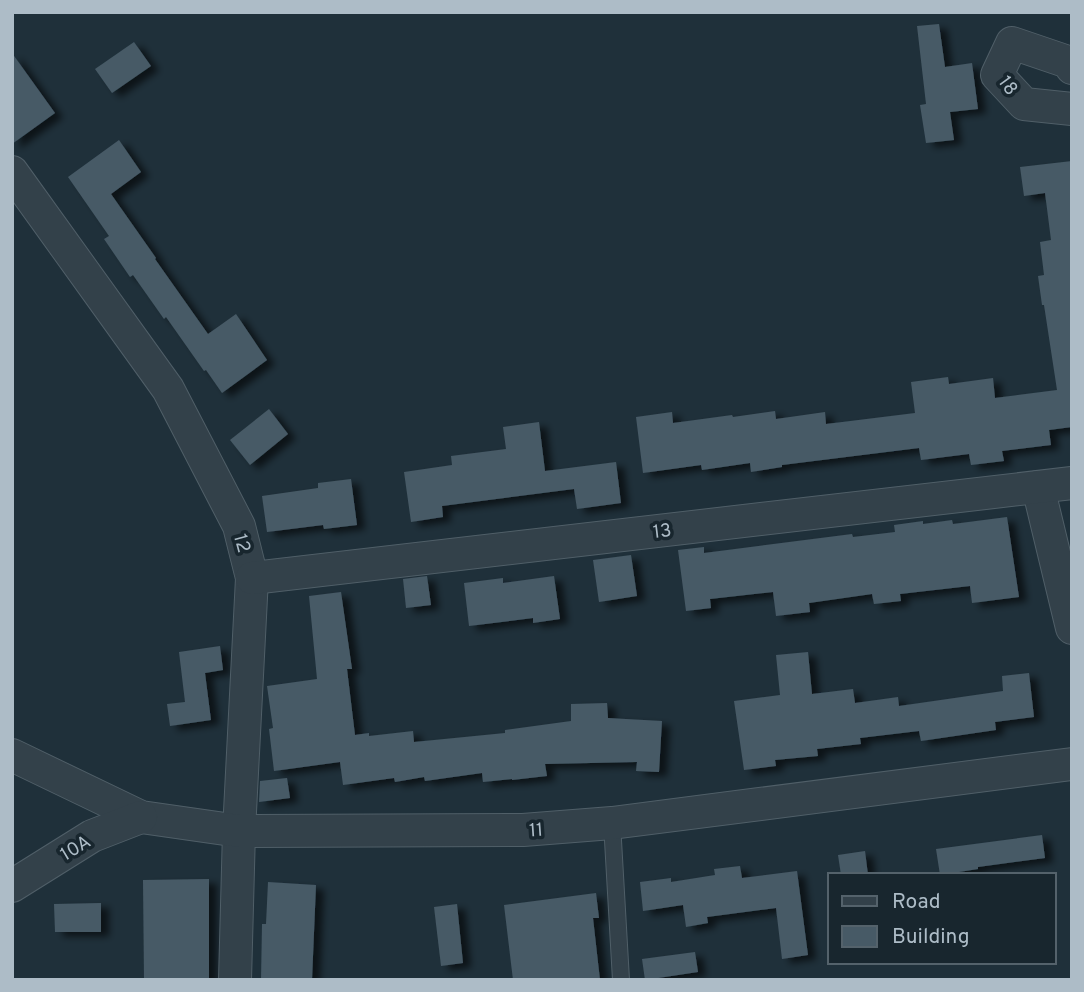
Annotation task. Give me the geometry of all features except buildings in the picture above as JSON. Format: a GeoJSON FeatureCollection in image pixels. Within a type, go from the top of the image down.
{"type":"FeatureCollection","features":[{"type":"Feature","properties":{"kind":"street","name":"18"},"geometry":{"type":"LineString","coordinates":[[1072,68],[1068,62],[1012,43],[997,75],[1024,104],[1072,109]]}},
{"type":"Feature","properties":{"kind":"street","name":"12"},"geometry":{"type":"LineString","coordinates":[[12,172],[167,389],[239,526],[252,578],[239,831],[235,980]]}},
{"type":"Feature","properties":{"kind":"street","name":"13"},"geometry":{"type":"LineString","coordinates":[[252,578],[1072,483]]}},
{"type":"Feature","properties":{"kind":"street"},"geometry":{"type":"LineString","coordinates":[[1038,486],[1072,628]]}},
{"type":"Feature","properties":{"kind":"street","name":"11"},"geometry":{"type":"LineString","coordinates":[[12,755],[141,817],[239,831],[523,830],[612,823],[1072,764]]}},
{"type":"Feature","properties":{"kind":"street","name":"10A"},"geometry":{"type":"LineString","coordinates":[[12,886],[92,836],[141,817]]}},
{"type":"Feature","properties":{"kind":"lane"},"geometry":{"type":"LineString","coordinates":[[612,823],[621,980]]}}]}
